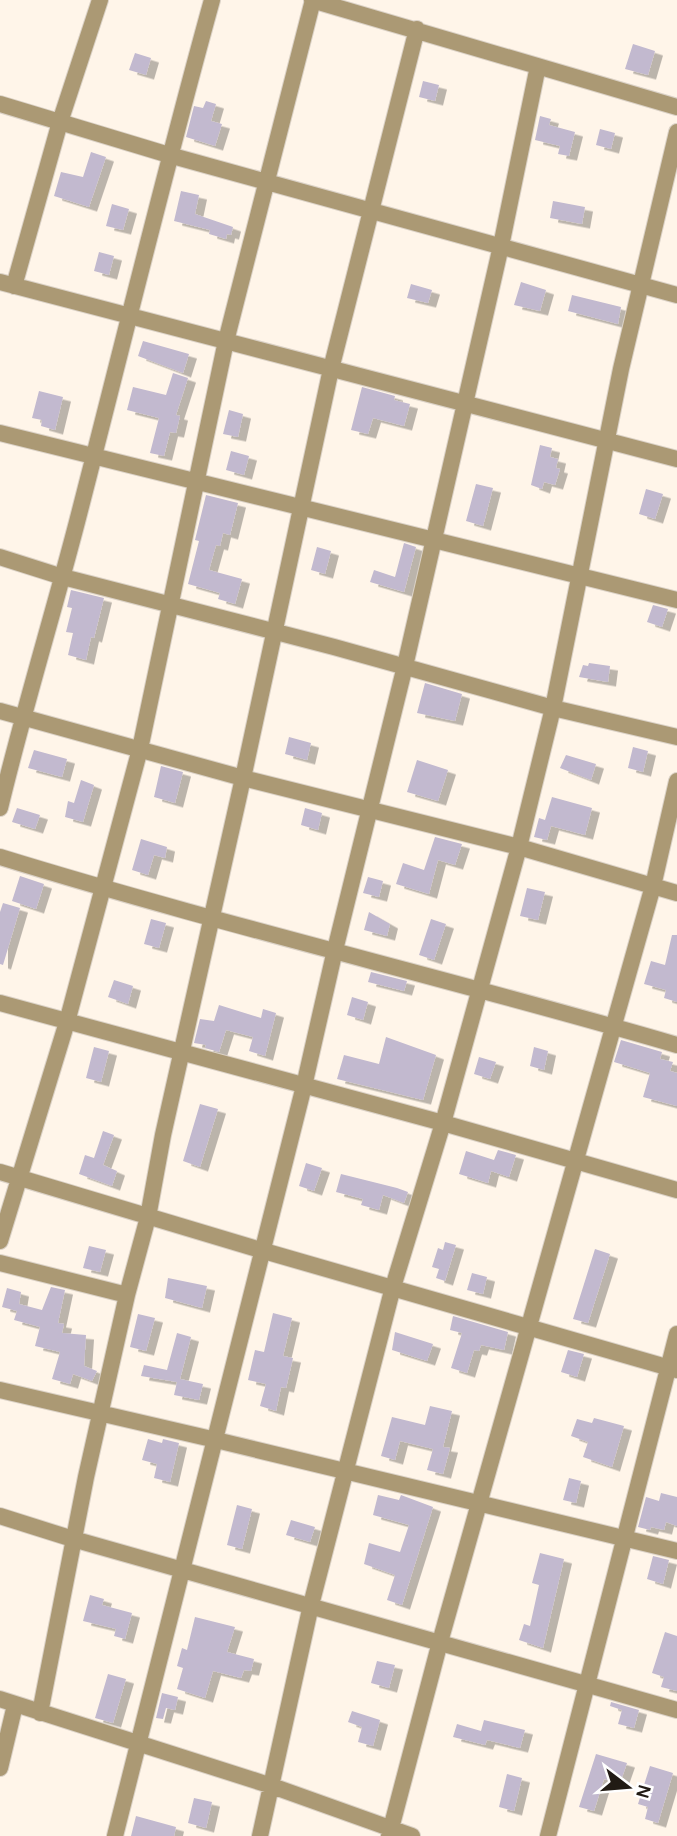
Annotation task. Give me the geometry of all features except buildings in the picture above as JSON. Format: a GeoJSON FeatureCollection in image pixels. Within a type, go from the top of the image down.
{"type":"FeatureCollection","features":[{"type":"Feature","properties":{"kind":"street"},"geometry":{"type":"LineString","coordinates":[[100,0],[7,284],[677,459]]}},
{"type":"Feature","properties":{"kind":"street"},"geometry":{"type":"LineString","coordinates":[[0,808],[22,718],[63,577],[169,155],[212,0]]}},
{"type":"Feature","properties":{"kind":"street"},"geometry":{"type":"LineString","coordinates":[[0,1241],[67,1022],[140,750],[226,341],[312,0],[677,107]]}},
{"type":"Feature","properties":{"kind":"street"},"geometry":{"type":"LineString","coordinates":[[40,1713],[73,1539],[127,1295],[148,1217],[181,1052],[331,369],[417,29]]}},
{"type":"Feature","properties":{"kind":"street"},"geometry":{"type":"LineString","coordinates":[[115,1836],[264,1251],[405,666],[501,246],[538,66]]}},
{"type":"Feature","properties":{"kind":"street"},"geometry":{"type":"LineString","coordinates":[[0,104],[169,155],[677,295]]}},
{"type":"Feature","properties":{"kind":"street"},"geometry":{"type":"LineString","coordinates":[[260,1836],[311,1605],[393,1287],[443,1123],[519,847],[553,708],[606,441],[677,132]]}},
{"type":"Feature","properties":{"kind":"street"},"geometry":{"type":"LineString","coordinates":[[0,433],[677,600]]}},
{"type":"Feature","properties":{"kind":"street"},"geometry":{"type":"LineString","coordinates":[[0,557],[63,577],[405,666],[553,708],[677,737]]}},
{"type":"Feature","properties":{"kind":"street"},"geometry":{"type":"LineString","coordinates":[[0,711],[243,778],[519,847],[677,893]]}},
{"type":"Feature","properties":{"kind":"street"},"geometry":{"type":"LineString","coordinates":[[390,1833],[440,1642],[653,886],[677,781]]}},
{"type":"Feature","properties":{"kind":"street"},"geometry":{"type":"LineString","coordinates":[[0,857],[104,889],[677,1045]]}},
{"type":"Feature","properties":{"kind":"street"},"geometry":{"type":"LineString","coordinates":[[0,1003],[575,1159],[677,1190]]}},
{"type":"Feature","properties":{"kind":"street"},"geometry":{"type":"LineString","coordinates":[[0,1172],[672,1369]]}},
{"type":"Feature","properties":{"kind":"street"},"geometry":{"type":"LineString","coordinates":[[0,1263],[127,1295]]}},
{"type":"Feature","properties":{"kind":"street"},"geometry":{"type":"LineString","coordinates":[[548,1836],[672,1369],[677,1334]]}},
{"type":"Feature","properties":{"kind":"street"},"geometry":{"type":"LineString","coordinates":[[0,1390],[677,1551]]}},
{"type":"Feature","properties":{"kind":"street"},"geometry":{"type":"LineString","coordinates":[[0,1517],[677,1710]]}},
{"type":"Feature","properties":{"kind":"street"},"geometry":{"type":"LineString","coordinates":[[0,1768],[8,1702],[272,1786],[390,1833],[412,1836]]}}]}
